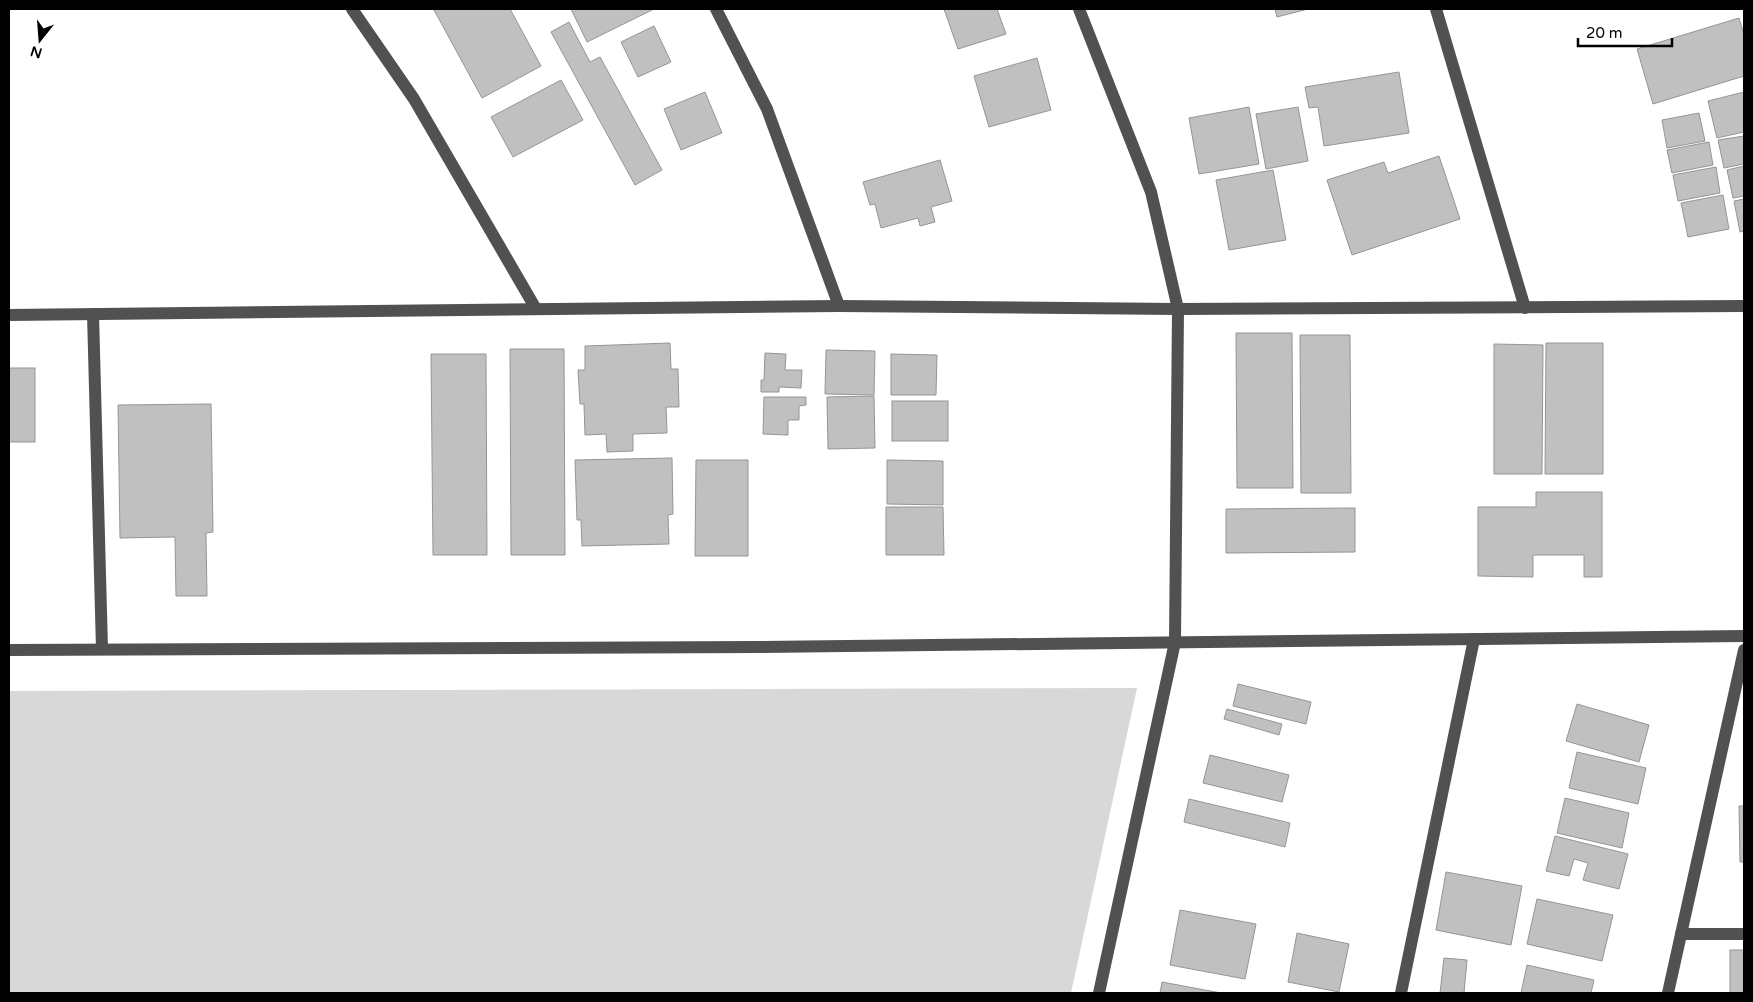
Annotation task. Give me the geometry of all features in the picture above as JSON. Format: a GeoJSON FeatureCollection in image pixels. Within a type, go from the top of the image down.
{"type":"FeatureCollection","features":[{"type":"Feature","properties":{"kind":"street"},"geometry":{"type":"LineString","coordinates":[[352,9],[414,99],[536,309]]}},
{"type":"Feature","properties":{"kind":"street"},"geometry":{"type":"LineString","coordinates":[[716,9],[767,109],[839,306]]}},
{"type":"Feature","properties":{"kind":"street"},"geometry":{"type":"LineString","coordinates":[[1079,9],[1151,192],[1178,309],[1175,642],[1099,993]]}},
{"type":"Feature","properties":{"kind":"street"},"geometry":{"type":"LineString","coordinates":[[1436,9],[1525,308]]}},
{"type":"Feature","properties":{"kind":"street"},"geometry":{"type":"LineString","coordinates":[[9,315],[839,306],[1178,309],[1744,306]]}},
{"type":"Feature","properties":{"kind":"street"},"geometry":{"type":"LineString","coordinates":[[94,314],[102,649]]}},
{"type":"Feature","properties":{"kind":"street"},"geometry":{"type":"LineString","coordinates":[[9,650],[759,647],[1744,636]]}},
{"type":"Feature","properties":{"kind":"street"},"geometry":{"type":"LineString","coordinates":[[1401,993],[1474,639]]}},
{"type":"Feature","properties":{"kind":"street"},"geometry":{"type":"LineString","coordinates":[[1668,993],[1744,650]]}},
{"type":"Feature","properties":{"kind":"street"},"geometry":{"type":"LineString","coordinates":[[1681,934],[1744,934]]}},
{"type":"Feature","properties":{"kind":"shaded area"},"geometry":{"type":"Polygon","coordinates":[[[1137,688],[1071,993],[9,993],[9,691],[1137,688]]]}},
{"type":"Feature","properties":{"kind":"building"},"geometry":{"type":"Polygon","coordinates":[[[510,9],[541,66],[482,98],[434,10],[510,9]]]}},
{"type":"Feature","properties":{"kind":"building"},"geometry":{"type":"Polygon","coordinates":[[[571,9],[654,9],[587,42],[571,9]]]}},
{"type":"Feature","properties":{"kind":"building"},"geometry":{"type":"Polygon","coordinates":[[[944,9],[997,9],[1006,34],[958,49],[944,9]]]}},
{"type":"Feature","properties":{"kind":"building"},"geometry":{"type":"Polygon","coordinates":[[[1275,9],[1308,9],[1277,17],[1275,9]]]}},
{"type":"Feature","properties":{"kind":"building"},"geometry":{"type":"Polygon","coordinates":[[[1739,18],[1744,35],[1744,76],[1653,104],[1637,49],[1739,18]]]}},
{"type":"Feature","properties":{"kind":"building"},"geometry":{"type":"Polygon","coordinates":[[[569,22],[590,62],[600,57],[662,170],[635,185],[551,32],[569,22]]]}},
{"type":"Feature","properties":{"kind":"building"},"geometry":{"type":"Polygon","coordinates":[[[654,26],[671,62],[638,77],[621,42],[654,26]]]}},
{"type":"Feature","properties":{"kind":"building"},"geometry":{"type":"Polygon","coordinates":[[[1037,58],[1051,110],[989,127],[974,76],[1037,58]]]}},
{"type":"Feature","properties":{"kind":"building"},"geometry":{"type":"Polygon","coordinates":[[[1399,72],[1409,133],[1324,146],[1318,107],[1309,108],[1305,87],[1399,72]]]}},
{"type":"Feature","properties":{"kind":"building"},"geometry":{"type":"Polygon","coordinates":[[[561,80],[583,120],[513,157],[491,117],[561,80]]]}},
{"type":"Feature","properties":{"kind":"building"},"geometry":{"type":"Polygon","coordinates":[[[705,92],[722,133],[681,150],[664,109],[705,92]]]}},
{"type":"Feature","properties":{"kind":"building"},"geometry":{"type":"Polygon","coordinates":[[[1744,92],[1744,132],[1717,138],[1708,101],[1744,92]]]}},
{"type":"Feature","properties":{"kind":"building"},"geometry":{"type":"Polygon","coordinates":[[[1249,107],[1259,164],[1199,174],[1189,118],[1249,107]]]}},
{"type":"Feature","properties":{"kind":"building"},"geometry":{"type":"Polygon","coordinates":[[[1298,107],[1308,161],[1266,169],[1256,114],[1298,107]]]}},
{"type":"Feature","properties":{"kind":"building"},"geometry":{"type":"Polygon","coordinates":[[[1699,113],[1705,141],[1667,148],[1662,120],[1699,113]]]}},
{"type":"Feature","properties":{"kind":"building"},"geometry":{"type":"Polygon","coordinates":[[[1744,136],[1744,164],[1724,168],[1718,140],[1744,136]]]}},
{"type":"Feature","properties":{"kind":"building"},"geometry":{"type":"Polygon","coordinates":[[[1709,142],[1713,165],[1672,173],[1667,150],[1709,142]]]}},
{"type":"Feature","properties":{"kind":"building"},"geometry":{"type":"Polygon","coordinates":[[[1439,156],[1460,219],[1352,255],[1327,180],[1384,162],[1388,173],[1439,156]]]}},
{"type":"Feature","properties":{"kind":"building"},"geometry":{"type":"Polygon","coordinates":[[[940,160],[952,201],[931,207],[935,222],[920,226],[918,218],[881,228],[875,204],[870,205],[863,182],[940,160]]]}},
{"type":"Feature","properties":{"kind":"building"},"geometry":{"type":"Polygon","coordinates":[[[1744,166],[1744,196],[1733,198],[1727,170],[1744,166]]]}},
{"type":"Feature","properties":{"kind":"building"},"geometry":{"type":"Polygon","coordinates":[[[1716,167],[1720,193],[1678,201],[1673,175],[1716,167]]]}},
{"type":"Feature","properties":{"kind":"building"},"geometry":{"type":"Polygon","coordinates":[[[1273,170],[1286,240],[1229,250],[1216,180],[1273,170]]]}},
{"type":"Feature","properties":{"kind":"building"},"geometry":{"type":"Polygon","coordinates":[[[1723,195],[1729,229],[1688,237],[1681,203],[1723,195]]]}},
{"type":"Feature","properties":{"kind":"building"},"geometry":{"type":"Polygon","coordinates":[[[1744,199],[1744,231],[1740,232],[1734,201],[1744,199]]]}},
{"type":"Feature","properties":{"kind":"building"},"geometry":{"type":"Polygon","coordinates":[[[1236,333],[1292,333],[1293,488],[1237,488],[1236,333]]]}},
{"type":"Feature","properties":{"kind":"building"},"geometry":{"type":"Polygon","coordinates":[[[1300,335],[1350,335],[1351,493],[1301,493],[1300,335]]]}},
{"type":"Feature","properties":{"kind":"building"},"geometry":{"type":"Polygon","coordinates":[[[670,343],[671,369],[678,369],[679,407],[666,407],[667,433],[633,434],[633,451],[607,452],[606,434],[585,435],[584,404],[580,404],[578,370],[585,370],[585,346],[670,343]]]}},
{"type":"Feature","properties":{"kind":"building"},"geometry":{"type":"Polygon","coordinates":[[[1546,343],[1603,343],[1603,474],[1545,474],[1546,343]]]}},
{"type":"Feature","properties":{"kind":"building"},"geometry":{"type":"Polygon","coordinates":[[[1494,344],[1543,345],[1542,474],[1494,474],[1494,344]]]}},
{"type":"Feature","properties":{"kind":"building"},"geometry":{"type":"Polygon","coordinates":[[[510,349],[564,349],[565,555],[511,555],[510,349]]]}},
{"type":"Feature","properties":{"kind":"building"},"geometry":{"type":"Polygon","coordinates":[[[826,350],[875,351],[874,395],[825,394],[826,350]]]}},
{"type":"Feature","properties":{"kind":"building"},"geometry":{"type":"Polygon","coordinates":[[[765,353],[786,354],[785,370],[802,370],[801,388],[779,387],[779,392],[761,392],[761,380],[764,380],[765,353]]]}},
{"type":"Feature","properties":{"kind":"building"},"geometry":{"type":"Polygon","coordinates":[[[431,354],[486,354],[487,555],[433,555],[431,354]]]}},
{"type":"Feature","properties":{"kind":"building"},"geometry":{"type":"Polygon","coordinates":[[[891,354],[937,355],[936,395],[891,395],[891,354]]]}},
{"type":"Feature","properties":{"kind":"building"},"geometry":{"type":"Polygon","coordinates":[[[9,368],[35,368],[35,442],[9,442],[9,368]]]}},
{"type":"Feature","properties":{"kind":"building"},"geometry":{"type":"Polygon","coordinates":[[[874,396],[875,448],[828,449],[827,397],[874,396]]]}},
{"type":"Feature","properties":{"kind":"building"},"geometry":{"type":"Polygon","coordinates":[[[764,397],[806,397],[806,405],[799,406],[799,420],[788,420],[788,435],[763,434],[764,397]]]}},
{"type":"Feature","properties":{"kind":"building"},"geometry":{"type":"Polygon","coordinates":[[[892,401],[948,401],[948,441],[892,441],[892,401]]]}},
{"type":"Feature","properties":{"kind":"building"},"geometry":{"type":"Polygon","coordinates":[[[211,404],[213,532],[206,533],[207,596],[176,596],[175,537],[120,538],[118,405],[211,404]]]}},
{"type":"Feature","properties":{"kind":"building"},"geometry":{"type":"Polygon","coordinates":[[[672,458],[673,514],[668,515],[669,544],[582,546],[581,520],[577,520],[575,460],[672,458]]]}},
{"type":"Feature","properties":{"kind":"building"},"geometry":{"type":"Polygon","coordinates":[[[696,460],[748,460],[748,556],[695,556],[696,460]]]}},
{"type":"Feature","properties":{"kind":"building"},"geometry":{"type":"Polygon","coordinates":[[[887,460],[943,461],[943,505],[887,504],[887,460]]]}},
{"type":"Feature","properties":{"kind":"building"},"geometry":{"type":"Polygon","coordinates":[[[1536,492],[1602,492],[1602,577],[1584,577],[1584,555],[1533,555],[1533,577],[1478,576],[1478,507],[1536,507],[1536,492]]]}},
{"type":"Feature","properties":{"kind":"building"},"geometry":{"type":"Polygon","coordinates":[[[886,507],[943,507],[944,555],[886,555],[886,507]]]}},
{"type":"Feature","properties":{"kind":"building"},"geometry":{"type":"Polygon","coordinates":[[[1355,508],[1355,552],[1226,553],[1226,509],[1355,508]]]}},
{"type":"Feature","properties":{"kind":"building"},"geometry":{"type":"Polygon","coordinates":[[[1238,684],[1311,702],[1306,724],[1233,706],[1238,684]]]}},
{"type":"Feature","properties":{"kind":"building"},"geometry":{"type":"Polygon","coordinates":[[[1577,704],[1649,725],[1639,762],[1566,741],[1577,704]]]}},
{"type":"Feature","properties":{"kind":"building"},"geometry":{"type":"Polygon","coordinates":[[[1227,709],[1282,724],[1279,735],[1224,719],[1227,709]]]}},
{"type":"Feature","properties":{"kind":"building"},"geometry":{"type":"Polygon","coordinates":[[[1577,752],[1646,768],[1638,804],[1569,788],[1577,752]]]}},
{"type":"Feature","properties":{"kind":"building"},"geometry":{"type":"Polygon","coordinates":[[[1210,755],[1289,775],[1282,802],[1203,783],[1210,755]]]}},
{"type":"Feature","properties":{"kind":"building"},"geometry":{"type":"Polygon","coordinates":[[[1565,798],[1629,813],[1622,848],[1557,833],[1565,798]]]}},
{"type":"Feature","properties":{"kind":"building"},"geometry":{"type":"Polygon","coordinates":[[[1189,799],[1290,823],[1285,847],[1184,822],[1189,799]]]}},
{"type":"Feature","properties":{"kind":"building"},"geometry":{"type":"Polygon","coordinates":[[[1739,806],[1744,806],[1744,862],[1740,862],[1739,806]]]}},
{"type":"Feature","properties":{"kind":"building"},"geometry":{"type":"Polygon","coordinates":[[[1555,836],[1628,854],[1619,889],[1583,880],[1588,863],[1574,859],[1569,876],[1546,871],[1555,836]]]}},
{"type":"Feature","properties":{"kind":"building"},"geometry":{"type":"Polygon","coordinates":[[[1446,872],[1522,886],[1511,945],[1436,930],[1446,872]]]}},
{"type":"Feature","properties":{"kind":"building"},"geometry":{"type":"Polygon","coordinates":[[[1537,899],[1613,915],[1602,961],[1527,944],[1537,899]]]}},
{"type":"Feature","properties":{"kind":"building"},"geometry":{"type":"Polygon","coordinates":[[[1180,910],[1256,924],[1245,979],[1170,965],[1180,910]]]}},
{"type":"Feature","properties":{"kind":"building"},"geometry":{"type":"Polygon","coordinates":[[[1297,933],[1349,944],[1339,992],[1288,982],[1297,933]]]}},
{"type":"Feature","properties":{"kind":"building"},"geometry":{"type":"Polygon","coordinates":[[[1730,950],[1744,950],[1744,993],[1730,993],[1730,950]]]}},
{"type":"Feature","properties":{"kind":"building"},"geometry":{"type":"Polygon","coordinates":[[[1444,958],[1467,960],[1464,993],[1440,993],[1444,958]]]}},
{"type":"Feature","properties":{"kind":"building"},"geometry":{"type":"Polygon","coordinates":[[[1527,965],[1594,980],[1591,993],[1521,993],[1527,965]]]}},
{"type":"Feature","properties":{"kind":"building"},"geometry":{"type":"Polygon","coordinates":[[[1162,982],[1221,993],[1160,993],[1162,982]]]}}]}
